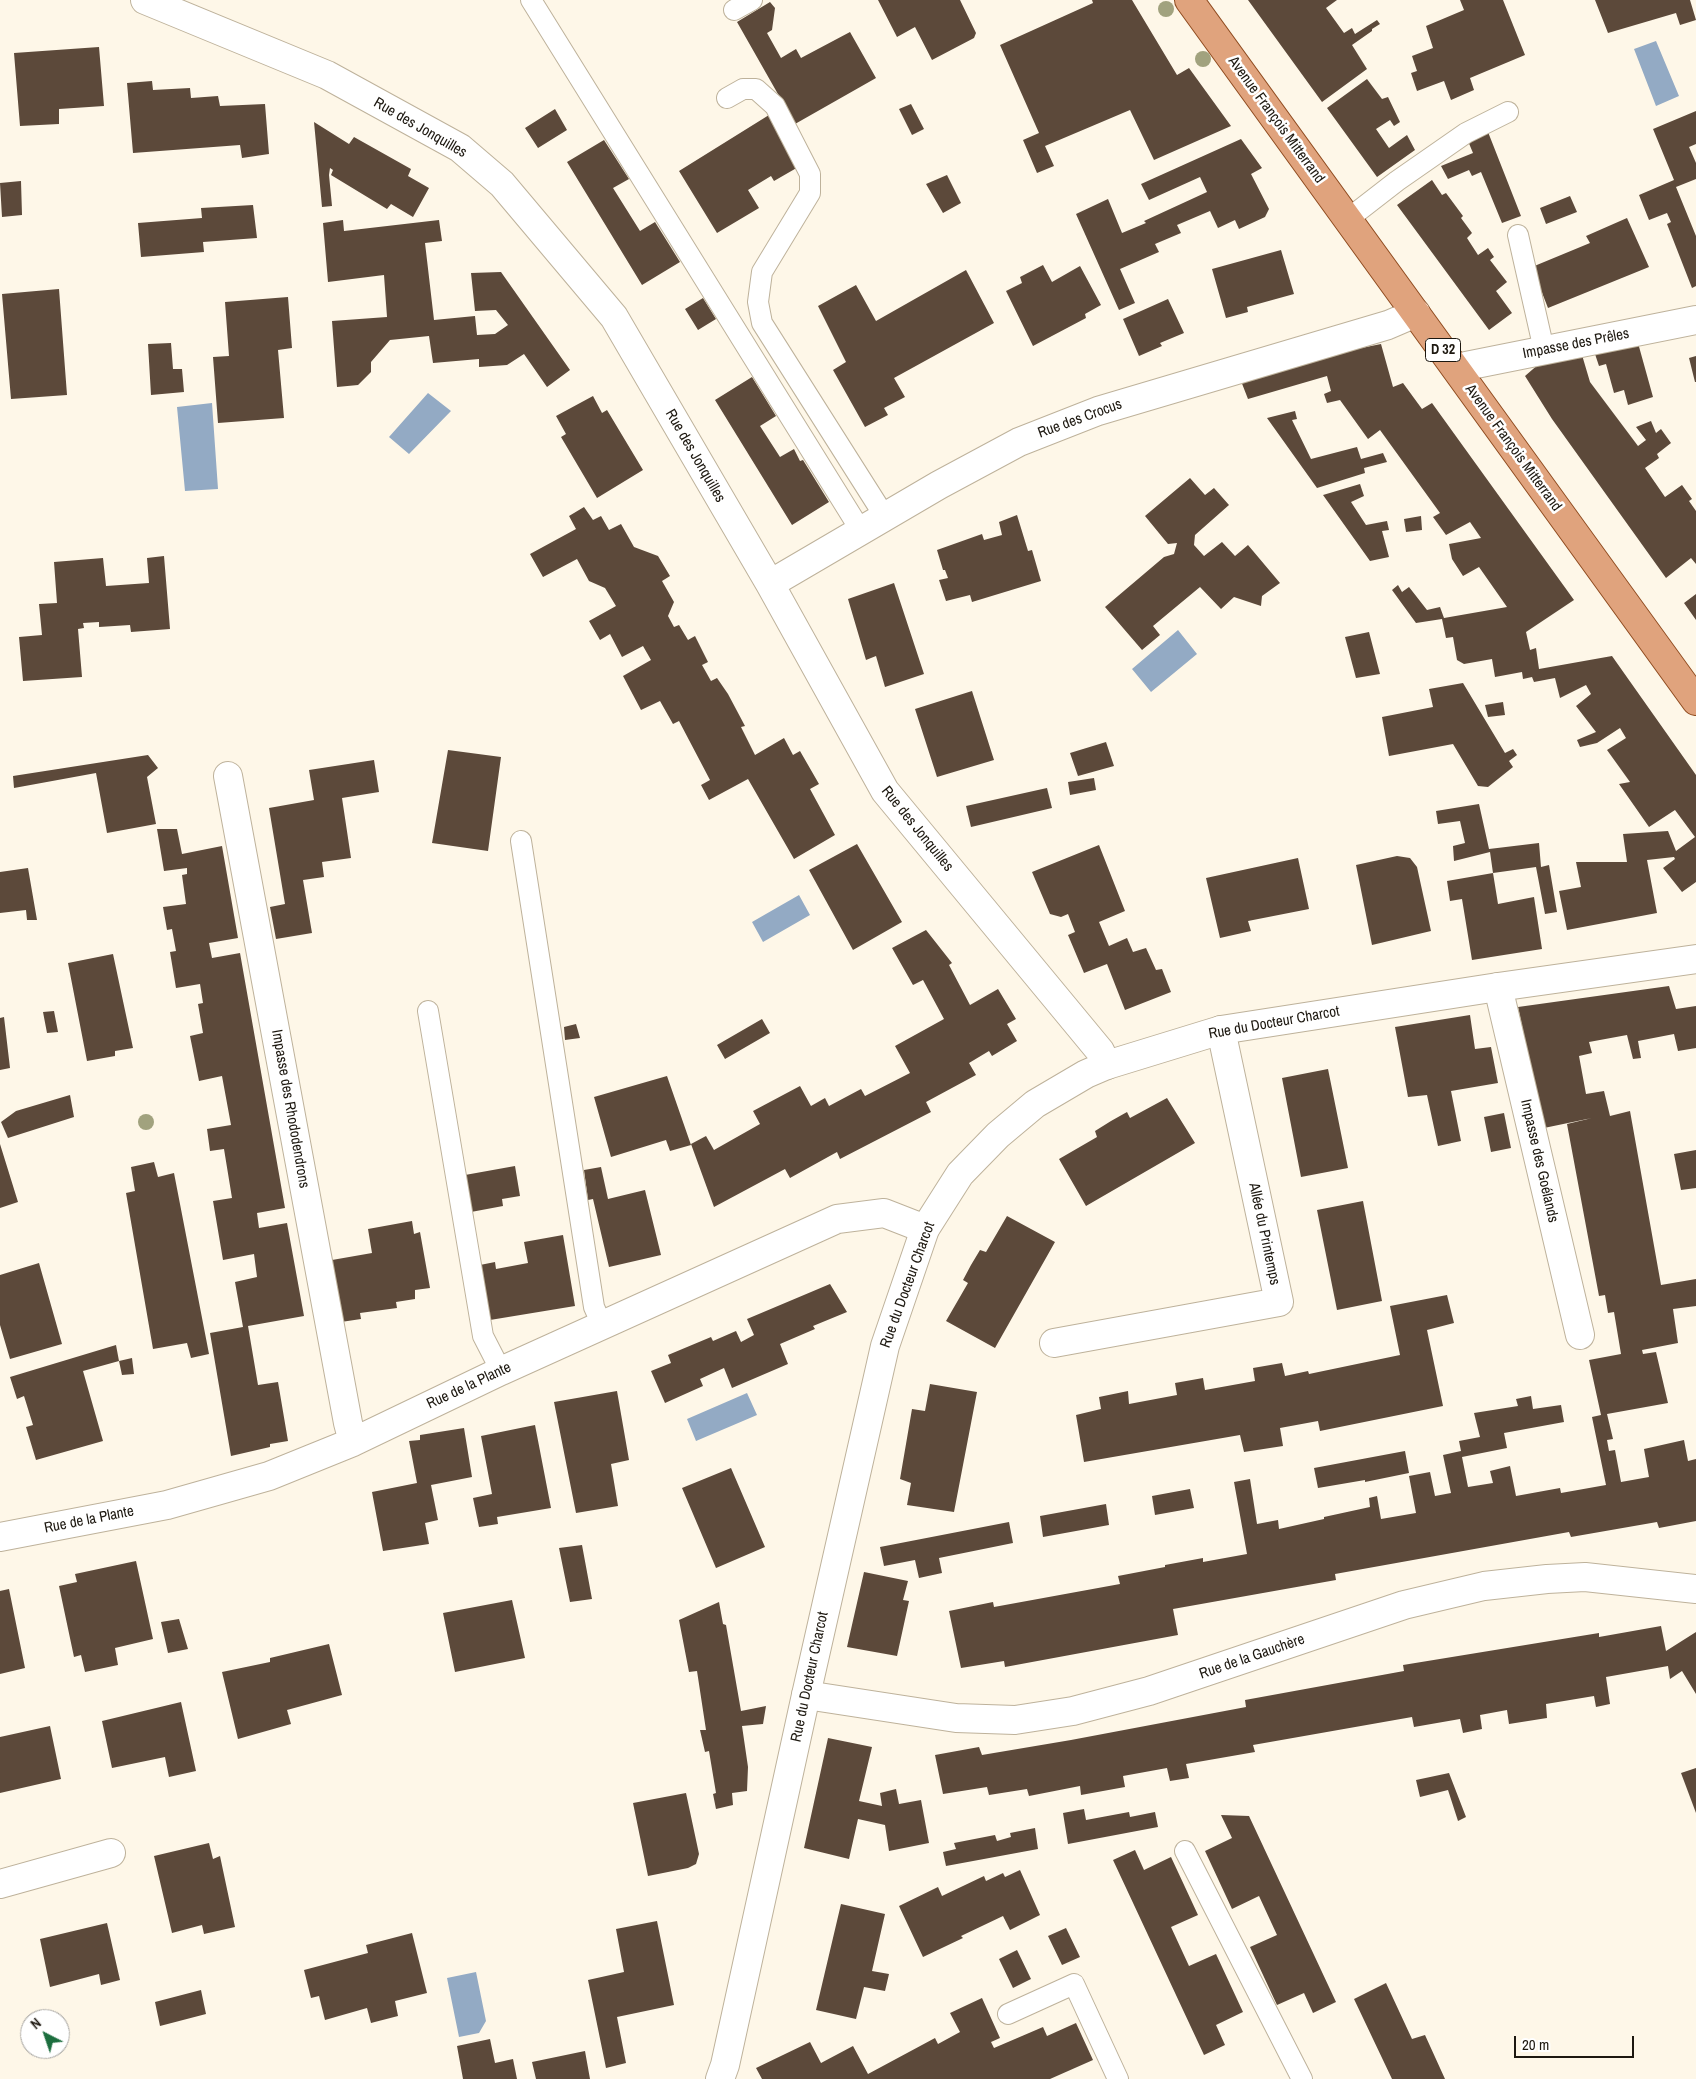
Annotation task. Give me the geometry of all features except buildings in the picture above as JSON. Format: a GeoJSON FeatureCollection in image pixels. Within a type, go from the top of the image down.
{"type":"FeatureCollection","features":[{"type":"Feature","properties":{"kind":"main road","name":"Avenue François Mitterrand"},"geometry":{"type":"LineString","coordinates":[[1189,0],[1696,701]]}},
{"type":"Feature","properties":{"kind":"street","name":"Rue des Jonquilles"},"geometry":{"type":"LineString","coordinates":[[145,0],[327,75],[460,148],[502,184],[614,317],[770,584],[884,791],[1100,1051],[1107,1065]]}},
{"type":"Feature","properties":{"kind":"street","name":"Rue des Crocus"},"geometry":{"type":"LineString","coordinates":[[770,584],[939,485],[1019,442],[1098,411],[1388,324],[1416,313]]}},
{"type":"Feature","properties":{"kind":"street","name":"Impasse des Prêles"},"geometry":{"type":"LineString","coordinates":[[1456,368],[1696,320]]}},
{"type":"Feature","properties":{"kind":"street","name":"Impasse des Rhododendrons"},"geometry":{"type":"LineString","coordinates":[[228,776],[353,1442]]}},
{"type":"Feature","properties":{"kind":"street","name":"Rue du Docteur Charcot"},"geometry":{"type":"LineString","coordinates":[[720,2079],[725,2064],[885,1346],[926,1229],[960,1174],[998,1135],[1035,1104],[1086,1074],[1107,1065],[1221,1030],[1498,987],[1696,960]]}},
{"type":"Feature","properties":{"kind":"street","name":"Impasse des Goélands"},"geometry":{"type":"LineString","coordinates":[[1498,987],[1580,1336]]}},
{"type":"Feature","properties":{"kind":"street","name":"Allée du Printemps"},"geometry":{"type":"LineString","coordinates":[[1054,1343],[1279,1302],[1221,1030]]}},
{"type":"Feature","properties":{"kind":"street","name":"Rue de la Plante"},"geometry":{"type":"LineString","coordinates":[[1,1530],[167,1505],[269,1476],[353,1442],[602,1325],[838,1219],[884,1213],[926,1229]]}},
{"type":"Feature","properties":{"kind":"street","name":"Rue de la Gauchère"},"geometry":{"type":"LineString","coordinates":[[806,1695],[956,1718],[1015,1720],[1074,1711],[1149,1691],[1404,1605],[1484,1586],[1585,1577],[1696,1589]]}},
{"type":"Feature","properties":{"kind":"street"},"geometry":{"type":"LineString","coordinates":[[0,1884],[111,1853]]}},
{"type":"Feature","properties":{"kind":"lane"},"geometry":{"type":"LineString","coordinates":[[532,0],[861,531]]}},
{"type":"Feature","properties":{"kind":"lane"},"geometry":{"type":"LineString","coordinates":[[734,10],[752,0]]}},
{"type":"Feature","properties":{"kind":"lane"},"geometry":{"type":"LineString","coordinates":[[727,98],[743,89],[756,90],[775,106],[810,174],[810,193],[762,272],[758,302],[762,323],[885,517]]}},
{"type":"Feature","properties":{"kind":"lane"},"geometry":{"type":"LineString","coordinates":[[1348,219],[1397,181],[1466,133],[1508,112]]}},
{"type":"Feature","properties":{"kind":"lane"},"geometry":{"type":"LineString","coordinates":[[1518,235],[1544,350]]}},
{"type":"Feature","properties":{"kind":"lane"},"geometry":{"type":"LineString","coordinates":[[521,840],[594,1307],[602,1325]]}},
{"type":"Feature","properties":{"kind":"lane"},"geometry":{"type":"LineString","coordinates":[[428,1012],[483,1336],[501,1372]]}},
{"type":"Feature","properties":{"kind":"lane"},"geometry":{"type":"LineString","coordinates":[[1185,1851],[1302,2079]]}},
{"type":"Feature","properties":{"kind":"lane"},"geometry":{"type":"LineString","coordinates":[[1008,2014],[1074,1984],[1118,2079]]}},
{"type":"Feature","properties":{"kind":"water"},"geometry":{"type":"Polygon","coordinates":[[[1656,41],[1679,96],[1656,106],[1634,49],[1656,41]]]}},
{"type":"Feature","properties":{"kind":"water"},"geometry":{"type":"Polygon","coordinates":[[[428,393],[451,411],[409,454],[389,437],[428,393]]]}},
{"type":"Feature","properties":{"kind":"water"},"geometry":{"type":"Polygon","coordinates":[[[212,403],[218,489],[185,491],[177,407],[212,403]]]}},
{"type":"Feature","properties":{"kind":"water"},"geometry":{"type":"Polygon","coordinates":[[[1178,630],[1197,654],[1151,692],[1132,669],[1178,630]]]}},
{"type":"Feature","properties":{"kind":"water"},"geometry":{"type":"Polygon","coordinates":[[[799,895],[810,915],[763,942],[752,922],[799,895]]]}},
{"type":"Feature","properties":{"kind":"water"},"geometry":{"type":"Polygon","coordinates":[[[747,1393],[757,1415],[696,1441],[687,1419],[747,1393]]]}},
{"type":"Feature","properties":{"kind":"water"},"geometry":{"type":"Polygon","coordinates":[[[476,1972],[486,2021],[479,2033],[459,2037],[447,1978],[476,1972]]]}}]}
